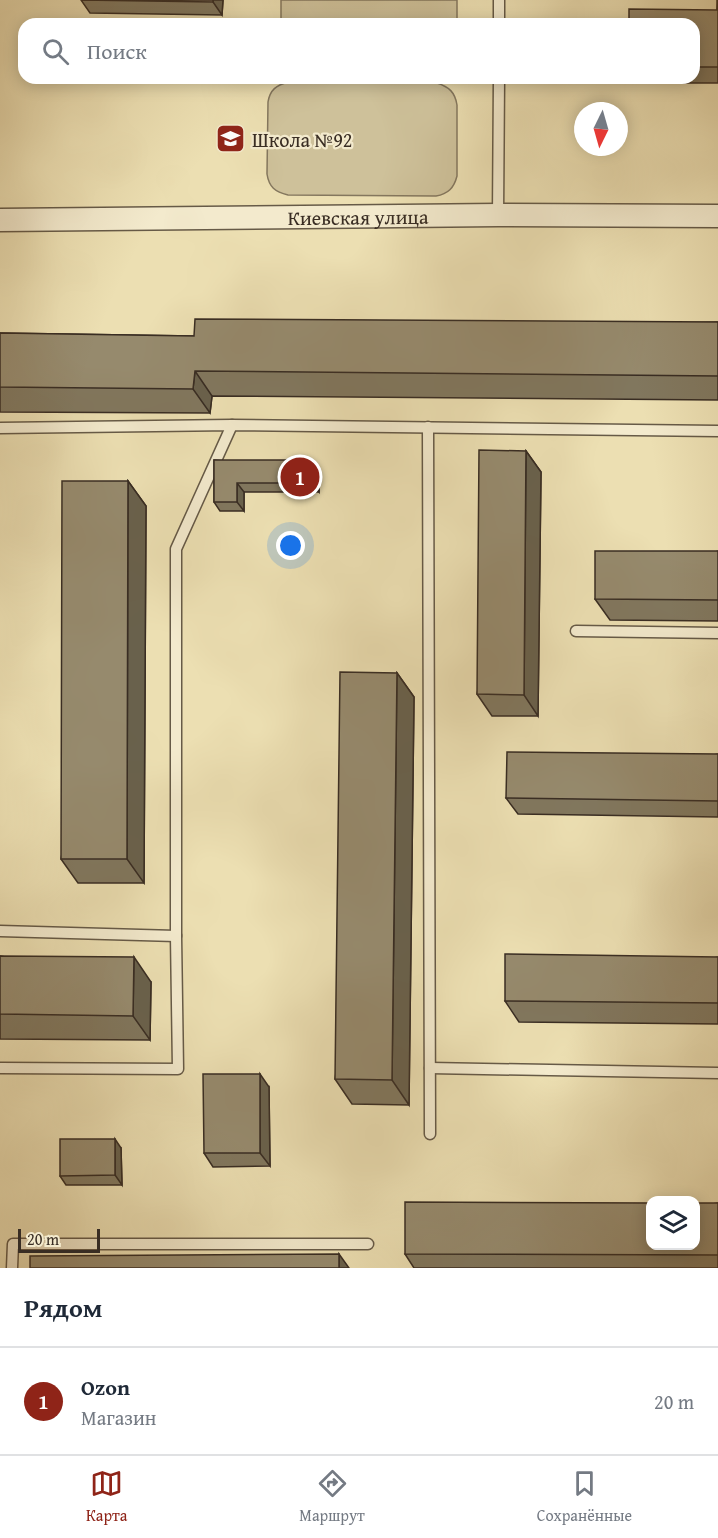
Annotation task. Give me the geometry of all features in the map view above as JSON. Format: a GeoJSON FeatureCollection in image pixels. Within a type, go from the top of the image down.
{"type":"FeatureCollection","features":[{"type":"Feature","properties":{"kind":"street","name":"Киевская улица"},"geometry":{"type":"LineString","coordinates":[[0,220],[498,215],[718,216]]}},
{"type":"Feature","properties":{"kind":"lane"},"geometry":{"type":"LineString","coordinates":[[499,0],[499,18]]}},
{"type":"Feature","properties":{"kind":"lane"},"geometry":{"type":"LineString","coordinates":[[498,215],[499,84]]}},
{"type":"Feature","properties":{"kind":"lane"},"geometry":{"type":"LineString","coordinates":[[0,1068],[178,1069],[176,549],[232,425]]}},
{"type":"Feature","properties":{"kind":"lane"},"geometry":{"type":"LineString","coordinates":[[0,428],[232,425],[718,431]]}},
{"type":"Feature","properties":{"kind":"lane"},"geometry":{"type":"LineString","coordinates":[[428,427],[430,1134]]}},
{"type":"Feature","properties":{"kind":"lane"},"geometry":{"type":"LineString","coordinates":[[576,631],[718,633]]}},
{"type":"Feature","properties":{"kind":"lane"},"geometry":{"type":"LineString","coordinates":[[0,931],[176,936]]}},
{"type":"Feature","properties":{"kind":"lane"},"geometry":{"type":"LineString","coordinates":[[430,1068],[718,1073]]}},
{"type":"Feature","properties":{"kind":"lane"},"geometry":{"type":"LineString","coordinates":[[12,1268],[13,1244],[368,1244]]}},
{"type":"Feature","properties":{"kind":"shaded area"},"geometry":{"type":"Polygon","coordinates":[[[281,0],[457,0],[457,18],[281,18],[281,0]]]}},
{"type":"Feature","properties":{"kind":"shaded area"},"geometry":{"type":"Polygon","coordinates":[[[439,84],[448,88],[453,93],[457,105],[457,176],[454,184],[444,194],[436,196],[288,195],[276,190],[271,186],[267,174],[268,102],[270,94],[281,85],[439,84]]]}},
{"type":"Feature","properties":{"kind":"building"},"geometry":{"type":"Polygon","coordinates":[[[81,0],[213,0],[213,2],[81,0]]]}},
{"type":"Feature","properties":{"kind":"building"},"geometry":{"type":"Polygon","coordinates":[[[718,0],[718,67],[700,67],[700,18],[629,18],[629,9],[717,10],[718,0]]]}},
{"type":"Feature","properties":{"kind":"building"},"geometry":{"type":"Polygon","coordinates":[[[195,319],[718,322],[718,376],[195,371],[193,389],[0,387],[0,333],[194,336],[195,319]]]}},
{"type":"Feature","properties":{"kind":"building"},"geometry":{"type":"Polygon","coordinates":[[[479,450],[526,451],[524,695],[477,694],[479,450]]]}},
{"type":"Feature","properties":{"kind":"building"},"geometry":{"type":"Polygon","coordinates":[[[214,460],[312,460],[312,483],[237,483],[237,502],[214,502],[214,460]]]}},
{"type":"Feature","properties":{"kind":"building"},"geometry":{"type":"Polygon","coordinates":[[[62,481],[128,481],[127,859],[61,859],[62,481]]]}},
{"type":"Feature","properties":{"kind":"building"},"geometry":{"type":"Polygon","coordinates":[[[595,551],[718,551],[718,600],[595,599],[595,551]]]}},
{"type":"Feature","properties":{"kind":"building"},"geometry":{"type":"Polygon","coordinates":[[[340,672],[397,673],[392,1080],[335,1079],[340,672]]]}},
{"type":"Feature","properties":{"kind":"building"},"geometry":{"type":"Polygon","coordinates":[[[507,752],[718,754],[718,801],[506,798],[507,752]]]}},
{"type":"Feature","properties":{"kind":"building"},"geometry":{"type":"Polygon","coordinates":[[[505,954],[718,957],[718,1003],[505,1001],[505,954]]]}},
{"type":"Feature","properties":{"kind":"building"},"geometry":{"type":"Polygon","coordinates":[[[0,956],[134,957],[133,1016],[0,1014],[0,956]]]}},
{"type":"Feature","properties":{"kind":"building"},"geometry":{"type":"Polygon","coordinates":[[[203,1074],[260,1074],[260,1153],[204,1153],[203,1074]]]}},
{"type":"Feature","properties":{"kind":"building"},"geometry":{"type":"Polygon","coordinates":[[[60,1139],[115,1139],[115,1175],[60,1176],[60,1139]]]}},
{"type":"Feature","properties":{"kind":"building"},"geometry":{"type":"Polygon","coordinates":[[[405,1202],[646,1203],[646,1250],[700,1250],[700,1203],[718,1203],[718,1255],[405,1254],[405,1202]]]}},
{"type":"Feature","properties":{"kind":"building"},"geometry":{"type":"Polygon","coordinates":[[[339,1254],[339,1268],[30,1268],[30,1256],[339,1254]]]}},
{"type":"Feature","properties":{"kind":"place","name":"Школа №92"},"geometry":{"type":"Point","coordinates":[231,139]}},
{"type":"Feature","properties":{"kind":"place","name":"Ozon"},"geometry":{"type":"Point","coordinates":[300,477]}}]}
